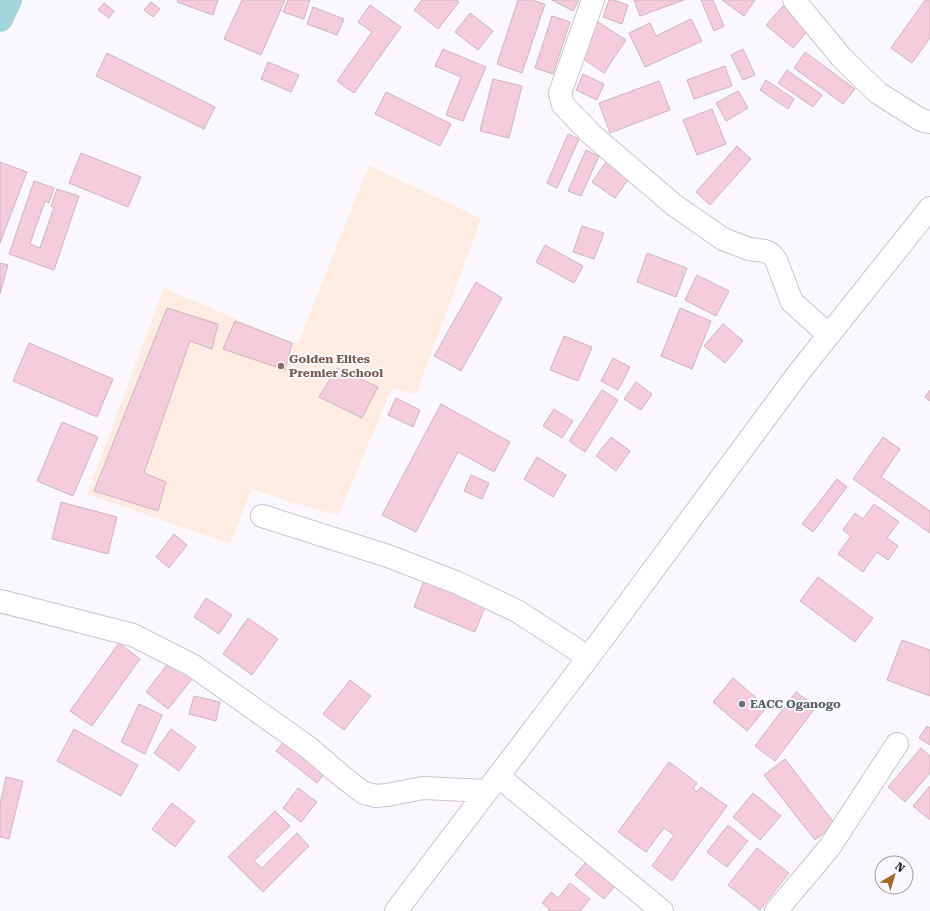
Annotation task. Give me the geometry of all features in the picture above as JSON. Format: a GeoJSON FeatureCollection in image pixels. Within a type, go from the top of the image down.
{"type":"FeatureCollection","features":[{"type":"Feature","properties":{"kind":"street"},"geometry":{"type":"LineString","coordinates":[[593,0],[560,93],[563,105],[591,134],[674,205],[723,239],[749,249],[771,254],[776,260],[792,302],[829,335]]}},
{"type":"Feature","properties":{"kind":"street"},"geometry":{"type":"LineString","coordinates":[[794,0],[842,58],[878,93],[921,120],[930,122]]}},
{"type":"Feature","properties":{"kind":"street"},"geometry":{"type":"LineString","coordinates":[[396,911],[588,657],[797,375],[930,208]]}},
{"type":"Feature","properties":{"kind":"street"},"geometry":{"type":"LineString","coordinates":[[262,516],[388,556],[458,583],[517,611],[588,657]]}},
{"type":"Feature","properties":{"kind":"street"},"geometry":{"type":"LineString","coordinates":[[0,601],[132,635],[192,665],[308,747],[364,794],[376,796],[423,788],[492,783],[662,911]]}},
{"type":"Feature","properties":{"kind":"street"},"geometry":{"type":"LineString","coordinates":[[776,911],[829,848],[897,744]]}},
{"type":"Feature","properties":{"kind":"shaded area","name":"Golden Elites Premier School"},"geometry":{"type":"Polygon","coordinates":[[[369,165],[481,219],[416,394],[392,388],[338,515],[290,502],[252,489],[230,544],[87,494],[164,288],[292,343],[298,343],[369,165]]]}},
{"type":"Feature","properties":{"kind":"building"},"geometry":{"type":"Polygon","coordinates":[[[178,0],[218,0],[213,15],[177,2],[178,0]]]}},
{"type":"Feature","properties":{"kind":"building"},"geometry":{"type":"Polygon","coordinates":[[[242,0],[285,0],[261,55],[224,39],[242,0]]]}},
{"type":"Feature","properties":{"kind":"building"},"geometry":{"type":"Polygon","coordinates":[[[288,0],[310,0],[304,19],[283,12],[288,0]]]}},
{"type":"Feature","properties":{"kind":"building"},"geometry":{"type":"Polygon","coordinates":[[[422,0],[456,0],[459,2],[438,29],[414,10],[422,0]]]}},
{"type":"Feature","properties":{"kind":"building"},"geometry":{"type":"Polygon","coordinates":[[[518,0],[531,0],[545,4],[522,73],[497,64],[518,0]]]}},
{"type":"Feature","properties":{"kind":"building"},"geometry":{"type":"Polygon","coordinates":[[[552,0],[579,0],[573,11],[552,0]]]}},
{"type":"Feature","properties":{"kind":"building"},"geometry":{"type":"Polygon","coordinates":[[[609,0],[614,0],[628,5],[622,24],[603,17],[609,0]]]}},
{"type":"Feature","properties":{"kind":"building"},"geometry":{"type":"Polygon","coordinates":[[[634,0],[684,0],[640,16],[634,0]]]}},
{"type":"Feature","properties":{"kind":"building"},"geometry":{"type":"Polygon","coordinates":[[[701,0],[713,0],[724,26],[714,31],[701,0]]]}},
{"type":"Feature","properties":{"kind":"building"},"geometry":{"type":"Polygon","coordinates":[[[722,0],[755,0],[744,16],[722,0]]]}},
{"type":"Feature","properties":{"kind":"building"},"geometry":{"type":"Polygon","coordinates":[[[925,0],[930,0],[930,38],[912,63],[891,48],[925,0]]]}},
{"type":"Feature","properties":{"kind":"building"},"geometry":{"type":"Polygon","coordinates":[[[151,2],[160,9],[153,17],[144,10],[151,2]]]}},
{"type":"Feature","properties":{"kind":"building"},"geometry":{"type":"Polygon","coordinates":[[[104,3],[114,11],[109,18],[98,10],[104,3]]]}},
{"type":"Feature","properties":{"kind":"building"},"geometry":{"type":"Polygon","coordinates":[[[370,5],[401,27],[354,93],[337,81],[372,32],[358,22],[370,5]]]}},
{"type":"Feature","properties":{"kind":"building"},"geometry":{"type":"Polygon","coordinates":[[[783,6],[810,28],[793,48],[766,25],[783,6]]]}},
{"type":"Feature","properties":{"kind":"building"},"geometry":{"type":"Polygon","coordinates":[[[313,7],[344,19],[337,35],[307,24],[313,7]]]}},
{"type":"Feature","properties":{"kind":"building"},"geometry":{"type":"Polygon","coordinates":[[[470,13],[493,31],[478,50],[455,32],[470,13]]]}},
{"type":"Feature","properties":{"kind":"building"},"geometry":{"type":"Polygon","coordinates":[[[552,16],[570,22],[553,74],[535,68],[552,16]]]}},
{"type":"Feature","properties":{"kind":"building"},"geometry":{"type":"Polygon","coordinates":[[[691,19],[702,41],[645,67],[629,33],[650,23],[656,36],[691,19]]]}},
{"type":"Feature","properties":{"kind":"building"},"geometry":{"type":"Polygon","coordinates":[[[598,22],[626,40],[604,73],[576,54],[598,22]]]}},
{"type":"Feature","properties":{"kind":"building"},"geometry":{"type":"Polygon","coordinates":[[[443,49],[486,67],[463,121],[446,115],[461,77],[435,66],[443,49]]]}},
{"type":"Feature","properties":{"kind":"building"},"geometry":{"type":"Polygon","coordinates":[[[743,49],[755,75],[743,80],[731,55],[743,49]]]}},
{"type":"Feature","properties":{"kind":"building"},"geometry":{"type":"Polygon","coordinates":[[[805,52],[855,89],[843,104],[794,68],[805,52]]]}},
{"type":"Feature","properties":{"kind":"building"},"geometry":{"type":"Polygon","coordinates":[[[107,53],[215,107],[204,129],[96,76],[107,53]]]}},
{"type":"Feature","properties":{"kind":"building"},"geometry":{"type":"Polygon","coordinates":[[[268,62],[299,75],[291,92],[261,79],[268,62]]]}},
{"type":"Feature","properties":{"kind":"building"},"geometry":{"type":"Polygon","coordinates":[[[725,66],[732,86],[694,99],[687,80],[725,66]]]}},
{"type":"Feature","properties":{"kind":"building"},"geometry":{"type":"Polygon","coordinates":[[[787,70],[822,95],[813,107],[778,83],[787,70]]]}},
{"type":"Feature","properties":{"kind":"building"},"geometry":{"type":"Polygon","coordinates":[[[583,74],[604,84],[597,100],[576,90],[583,74]]]}},
{"type":"Feature","properties":{"kind":"building"},"geometry":{"type":"Polygon","coordinates":[[[493,79],[522,86],[509,138],[480,131],[493,79]]]}},
{"type":"Feature","properties":{"kind":"building"},"geometry":{"type":"Polygon","coordinates":[[[766,80],[794,99],[788,109],[760,90],[766,80]]]}},
{"type":"Feature","properties":{"kind":"building"},"geometry":{"type":"Polygon","coordinates":[[[659,81],[670,110],[610,133],[599,103],[659,81]]]}},
{"type":"Feature","properties":{"kind":"building"},"geometry":{"type":"Polygon","coordinates":[[[738,91],[748,108],[726,121],[716,103],[738,91]]]}},
{"type":"Feature","properties":{"kind":"building"},"geometry":{"type":"Polygon","coordinates":[[[386,92],[451,124],[440,146],[375,114],[386,92]]]}},
{"type":"Feature","properties":{"kind":"building"},"geometry":{"type":"Polygon","coordinates":[[[712,109],[726,144],[697,155],[683,120],[712,109]]]}},
{"type":"Feature","properties":{"kind":"building"},"geometry":{"type":"Polygon","coordinates":[[[568,134],[579,139],[557,188],[547,183],[568,134]]]}},
{"type":"Feature","properties":{"kind":"building"},"geometry":{"type":"Polygon","coordinates":[[[737,146],[751,159],[710,205],[696,192],[737,146]]]}},
{"type":"Feature","properties":{"kind":"building"},"geometry":{"type":"Polygon","coordinates":[[[586,150],[599,156],[581,196],[568,191],[586,150]]]}},
{"type":"Feature","properties":{"kind":"building"},"geometry":{"type":"Polygon","coordinates":[[[81,153],[141,177],[128,207],[69,183],[81,153]]]}},
{"type":"Feature","properties":{"kind":"building"},"geometry":{"type":"Polygon","coordinates":[[[607,161],[630,177],[615,198],[592,182],[607,161]]]}},
{"type":"Feature","properties":{"kind":"building"},"geometry":{"type":"Polygon","coordinates":[[[0,162],[27,172],[0,243],[0,162]]]}},
{"type":"Feature","properties":{"kind":"building"},"geometry":{"type":"Polygon","coordinates":[[[34,181],[54,188],[49,203],[45,201],[30,244],[40,248],[54,207],[51,206],[57,189],[79,196],[54,270],[9,254],[34,181]]]}},
{"type":"Feature","properties":{"kind":"building"},"geometry":{"type":"Polygon","coordinates":[[[582,226],[604,233],[594,259],[573,252],[582,226]]]}},
{"type":"Feature","properties":{"kind":"building"},"geometry":{"type":"Polygon","coordinates":[[[545,245],[583,266],[574,283],[536,262],[545,245]]]}},
{"type":"Feature","properties":{"kind":"building"},"geometry":{"type":"Polygon","coordinates":[[[647,253],[687,268],[676,297],[637,282],[647,253]]]}},
{"type":"Feature","properties":{"kind":"building"},"geometry":{"type":"Polygon","coordinates":[[[0,263],[8,265],[0,294],[0,263]]]}},
{"type":"Feature","properties":{"kind":"building"},"geometry":{"type":"Polygon","coordinates":[[[697,275],[729,291],[716,316],[685,300],[697,275]]]}},
{"type":"Feature","properties":{"kind":"building"},"geometry":{"type":"Polygon","coordinates":[[[476,282],[502,298],[461,371],[434,356],[476,282]]]}},
{"type":"Feature","properties":{"kind":"building"},"geometry":{"type":"Polygon","coordinates":[[[167,308],[218,324],[212,349],[190,341],[144,473],[166,482],[158,511],[94,491],[167,308]]]}},
{"type":"Feature","properties":{"kind":"building"},"geometry":{"type":"Polygon","coordinates":[[[680,308],[711,321],[692,369],[661,356],[680,308]]]}},
{"type":"Feature","properties":{"kind":"building"},"geometry":{"type":"Polygon","coordinates":[[[235,321],[292,343],[285,370],[223,349],[235,321]]]}},
{"type":"Feature","properties":{"kind":"building"},"geometry":{"type":"Polygon","coordinates":[[[723,324],[743,341],[725,363],[704,346],[723,324]]]}},
{"type":"Feature","properties":{"kind":"building"},"geometry":{"type":"Polygon","coordinates":[[[564,336],[592,347],[578,381],[550,370],[564,336]]]}},
{"type":"Feature","properties":{"kind":"building"},"geometry":{"type":"Polygon","coordinates":[[[29,343],[113,379],[97,417],[13,381],[29,343]]]}},
{"type":"Feature","properties":{"kind":"building"},"geometry":{"type":"Polygon","coordinates":[[[613,358],[630,367],[618,390],[601,381],[613,358]]]}},
{"type":"Feature","properties":{"kind":"building"},"geometry":{"type":"Polygon","coordinates":[[[337,368],[378,387],[362,418],[319,397],[337,368]]]}},
{"type":"Feature","properties":{"kind":"building"},"geometry":{"type":"Polygon","coordinates":[[[636,382],[652,394],[641,410],[624,399],[636,382]]]}},
{"type":"Feature","properties":{"kind":"building"},"geometry":{"type":"Polygon","coordinates":[[[602,390],[618,400],[585,452],[569,441],[602,390]]]}},
{"type":"Feature","properties":{"kind":"building"},"geometry":{"type":"Polygon","coordinates":[[[930,390],[930,401],[925,397],[930,390]]]}},
{"type":"Feature","properties":{"kind":"building"},"geometry":{"type":"Polygon","coordinates":[[[396,398],[420,410],[413,427],[388,415],[396,398]]]}},
{"type":"Feature","properties":{"kind":"building"},"geometry":{"type":"Polygon","coordinates":[[[441,404],[510,442],[494,472],[458,452],[416,532],[382,515],[441,404]]]}},
{"type":"Feature","properties":{"kind":"building"},"geometry":{"type":"Polygon","coordinates":[[[554,409],[573,421],[562,438],[543,426],[554,409]]]}},
{"type":"Feature","properties":{"kind":"building"},"geometry":{"type":"Polygon","coordinates":[[[62,422],[98,437],[73,496],[37,481],[62,422]]]}},
{"type":"Feature","properties":{"kind":"building"},"geometry":{"type":"Polygon","coordinates":[[[611,437],[630,451],[616,471],[596,456],[611,437]]]}},
{"type":"Feature","properties":{"kind":"building"},"geometry":{"type":"Polygon","coordinates":[[[883,437],[900,449],[881,477],[930,511],[930,533],[853,479],[883,437]]]}},
{"type":"Feature","properties":{"kind":"building"},"geometry":{"type":"Polygon","coordinates":[[[537,457],[566,475],[553,497],[524,479],[537,457]]]}},
{"type":"Feature","properties":{"kind":"building"},"geometry":{"type":"Polygon","coordinates":[[[471,475],[489,483],[482,499],[464,491],[471,475]]]}},
{"type":"Feature","properties":{"kind":"building"},"geometry":{"type":"Polygon","coordinates":[[[837,479],[847,487],[813,532],[802,524],[837,479]]]}},
{"type":"Feature","properties":{"kind":"building"},"geometry":{"type":"Polygon","coordinates":[[[61,502],[117,517],[108,554],[52,539],[61,502]]]}},
{"type":"Feature","properties":{"kind":"building"},"geometry":{"type":"Polygon","coordinates":[[[874,504],[899,522],[887,538],[898,546],[888,560],[877,552],[863,572],[838,554],[851,536],[843,530],[855,513],[863,519],[874,504]]]}},
{"type":"Feature","properties":{"kind":"building"},"geometry":{"type":"Polygon","coordinates":[[[174,534],[187,545],[169,568],[156,557],[174,534]]]}},
{"type":"Feature","properties":{"kind":"building"},"geometry":{"type":"Polygon","coordinates":[[[818,577],[873,618],[855,642],[800,601],[818,577]]]}},
{"type":"Feature","properties":{"kind":"building"},"geometry":{"type":"Polygon","coordinates":[[[425,578],[486,604],[475,632],[414,607],[425,578]]]}},
{"type":"Feature","properties":{"kind":"building"},"geometry":{"type":"Polygon","coordinates":[[[206,598],[232,615],[219,634],[194,617],[206,598]]]}},
{"type":"Feature","properties":{"kind":"building"},"geometry":{"type":"Polygon","coordinates":[[[248,618],[278,639],[252,675],[223,654],[248,618]]]}},
{"type":"Feature","properties":{"kind":"building"},"geometry":{"type":"Polygon","coordinates":[[[902,640],[930,650],[930,696],[887,680],[902,640]]]}},
{"type":"Feature","properties":{"kind":"building"},"geometry":{"type":"Polygon","coordinates":[[[119,643],[140,659],[92,726],[70,711],[119,643]]]}},
{"type":"Feature","properties":{"kind":"building"},"geometry":{"type":"Polygon","coordinates":[[[170,661],[192,679],[168,709],[146,692],[170,661]]]}},
{"type":"Feature","properties":{"kind":"building"},"geometry":{"type":"Polygon","coordinates":[[[733,678],[767,707],[747,731],[713,702],[733,678]]]}},
{"type":"Feature","properties":{"kind":"building"},"geometry":{"type":"Polygon","coordinates":[[[350,680],[371,696],[344,730],[323,714],[350,680]]]}},
{"type":"Feature","properties":{"kind":"building"},"geometry":{"type":"Polygon","coordinates":[[[796,692],[816,707],[775,761],[755,746],[796,692]]]}},
{"type":"Feature","properties":{"kind":"building"},"geometry":{"type":"Polygon","coordinates":[[[194,696],[220,702],[216,721],[189,714],[194,696]]]}},
{"type":"Feature","properties":{"kind":"building"},"geometry":{"type":"Polygon","coordinates":[[[139,704],[162,715],[145,754],[121,742],[139,704]]]}},
{"type":"Feature","properties":{"kind":"building"},"geometry":{"type":"Polygon","coordinates":[[[927,726],[930,728],[930,745],[919,738],[927,726]]]}},
{"type":"Feature","properties":{"kind":"building"},"geometry":{"type":"Polygon","coordinates":[[[74,729],[138,765],[121,796],[57,761],[74,729]]]}},
{"type":"Feature","properties":{"kind":"building"},"geometry":{"type":"Polygon","coordinates":[[[171,729],[196,747],[179,771],[154,753],[171,729]]]}},
{"type":"Feature","properties":{"kind":"building"},"geometry":{"type":"Polygon","coordinates":[[[284,741],[325,773],[317,783],[276,751],[284,741]]]}},
{"type":"Feature","properties":{"kind":"building"},"geometry":{"type":"Polygon","coordinates":[[[921,748],[930,756],[930,773],[905,802],[888,787],[921,748]]]}},
{"type":"Feature","properties":{"kind":"building"},"geometry":{"type":"Polygon","coordinates":[[[785,759],[835,824],[815,840],[764,775],[785,759]]]}},
{"type":"Feature","properties":{"kind":"building"},"geometry":{"type":"Polygon","coordinates":[[[669,762],[697,783],[693,789],[697,792],[701,787],[727,806],[672,881],[652,866],[674,835],[664,828],[646,852],[618,832],[669,762]]]}},
{"type":"Feature","properties":{"kind":"building"},"geometry":{"type":"Polygon","coordinates":[[[6,777],[23,781],[9,839],[0,837],[0,804],[6,777]]]}},
{"type":"Feature","properties":{"kind":"building"},"geometry":{"type":"Polygon","coordinates":[[[930,786],[930,820],[913,806],[930,786]]]}},
{"type":"Feature","properties":{"kind":"building"},"geometry":{"type":"Polygon","coordinates":[[[298,788],[317,802],[301,822],[283,808],[298,788]]]}},
{"type":"Feature","properties":{"kind":"building"},"geometry":{"type":"Polygon","coordinates":[[[753,793],[781,816],[760,840],[733,817],[753,793]]]}},
{"type":"Feature","properties":{"kind":"building"},"geometry":{"type":"Polygon","coordinates":[[[172,803],[195,821],[175,847],[152,829],[172,803]]]}},
{"type":"Feature","properties":{"kind":"building"},"geometry":{"type":"Polygon","coordinates":[[[275,811],[290,826],[254,861],[262,868],[297,833],[309,846],[263,892],[228,857],[275,811]]]}},
{"type":"Feature","properties":{"kind":"building"},"geometry":{"type":"Polygon","coordinates":[[[728,825],[748,841],[727,867],[707,852],[728,825]]]}},
{"type":"Feature","properties":{"kind":"building"},"geometry":{"type":"Polygon","coordinates":[[[757,848],[789,873],[760,910],[728,885],[757,848]]]}},
{"type":"Feature","properties":{"kind":"building"},"geometry":{"type":"Polygon","coordinates":[[[587,861],[616,885],[604,899],[575,875],[587,861]]]}},
{"type":"Feature","properties":{"kind":"building"},"geometry":{"type":"Polygon","coordinates":[[[570,883],[590,899],[580,911],[548,911],[549,909],[542,903],[551,892],[558,898],[570,883]]]}},
{"type":"Feature","properties":{"kind":"waterway"},"geometry":{"type":"LineString","coordinates":[[0,19],[9,0]]}},
{"type":"Feature","properties":{"kind":"place","name":"Golden Elites Premier School"},"geometry":{"type":"Point","coordinates":[281,366]}},
{"type":"Feature","properties":{"kind":"place","name":"EACC Oganogo"},"geometry":{"type":"Point","coordinates":[742,704]}}]}
